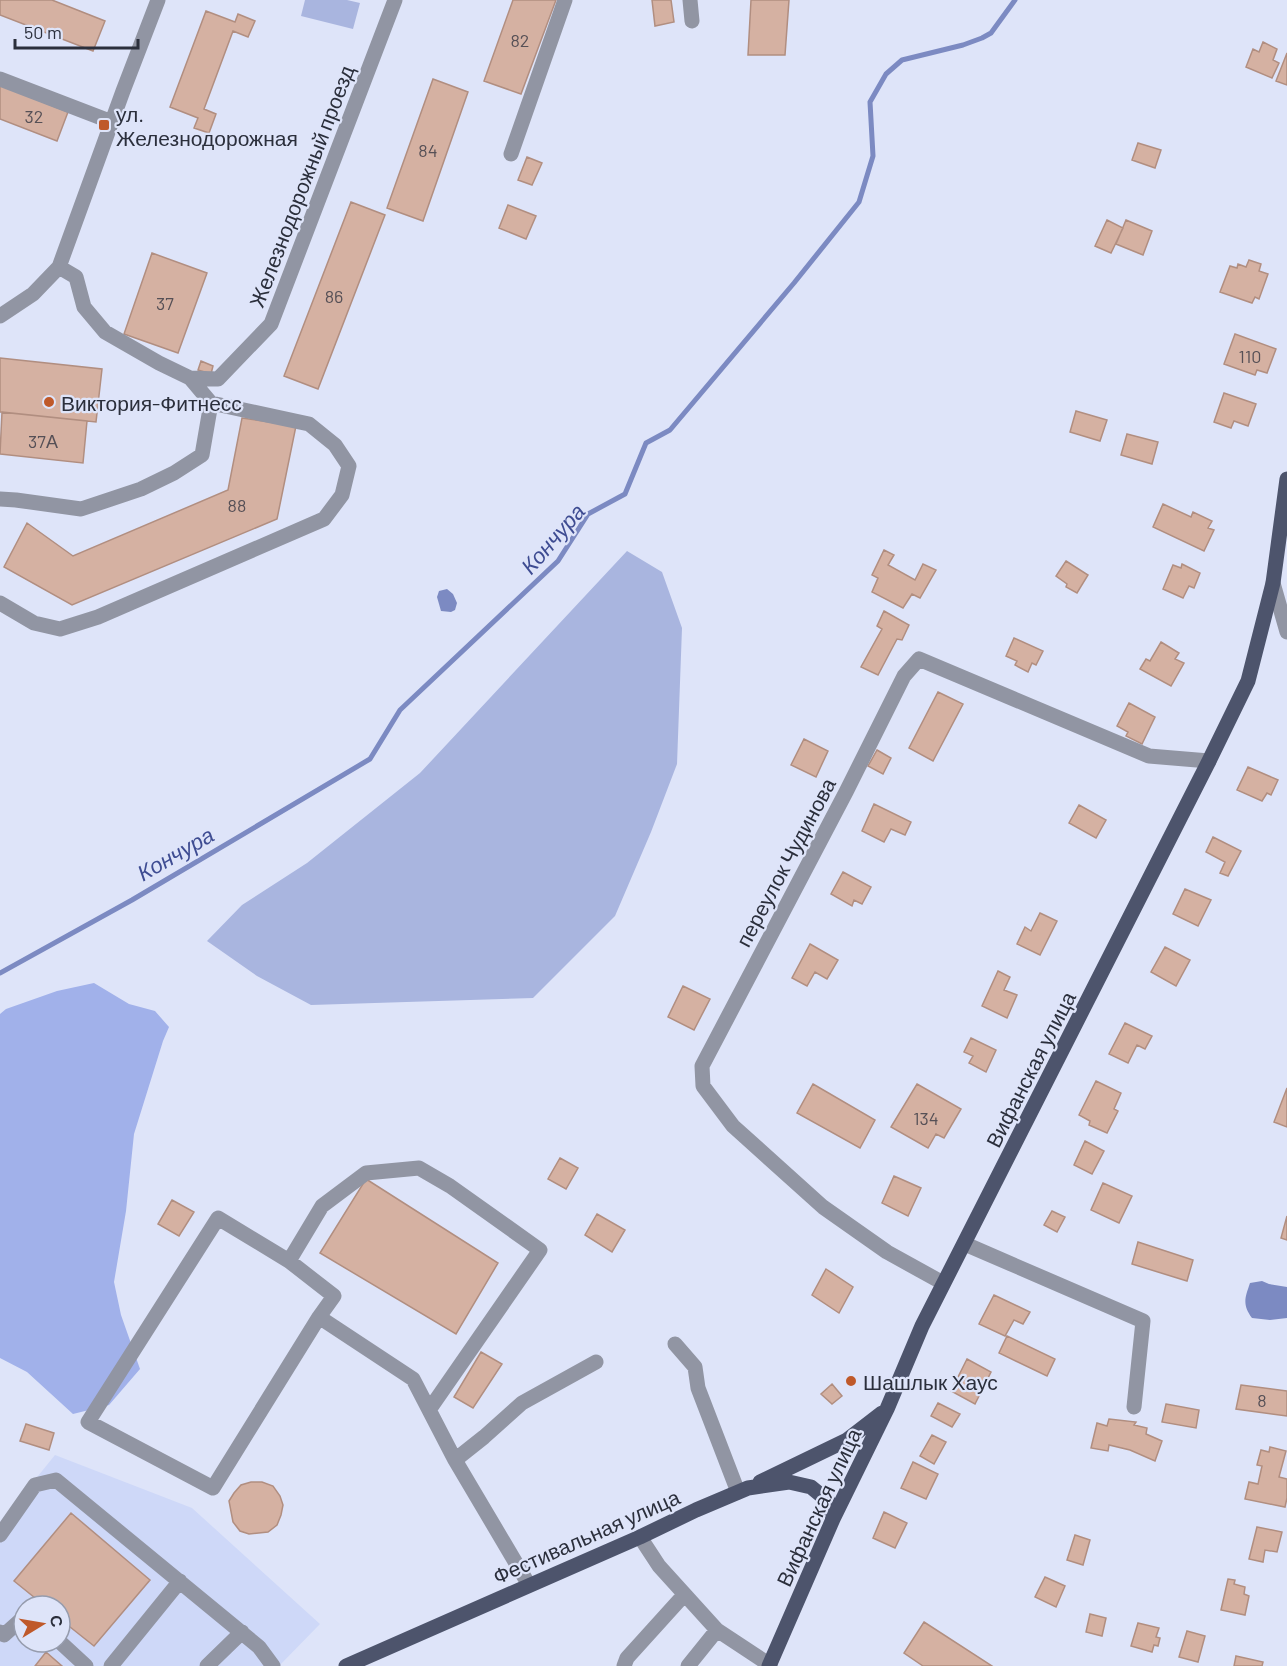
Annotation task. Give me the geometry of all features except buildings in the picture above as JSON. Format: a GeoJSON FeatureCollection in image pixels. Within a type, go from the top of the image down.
{"type":"FeatureCollection","features":[{"type":"Feature","properties":{"kind":"main road","name":"Вифанская улица"},"geometry":{"type":"LineString","coordinates":[[770,1666],[833,1518],[887,1409],[922,1326],[1248,681],[1273,583],[1287,479]]}},
{"type":"Feature","properties":{"kind":"main road"},"geometry":{"type":"LineString","coordinates":[[743,1490],[847,1440],[887,1409]]}},
{"type":"Feature","properties":{"kind":"main road","name":"Фестивальная улица"},"geometry":{"type":"LineString","coordinates":[[346,1666],[743,1490],[789,1482],[811,1487],[828,1501],[833,1518]]}},
{"type":"Feature","properties":{"kind":"street"},"geometry":{"type":"LineString","coordinates":[[0,316],[33,294],[59,267],[158,0]]}},
{"type":"Feature","properties":{"kind":"street","name":"Железнодорожный проезд"},"geometry":{"type":"LineString","coordinates":[[59,267],[76,277],[84,307],[105,332],[190,378],[218,379],[271,324],[395,0]]}},
{"type":"Feature","properties":{"kind":"street"},"geometry":{"type":"LineString","coordinates":[[511,154],[565,0]]}},
{"type":"Feature","properties":{"kind":"street"},"geometry":{"type":"LineString","coordinates":[[690,0],[692,21]]}},
{"type":"Feature","properties":{"kind":"street"},"geometry":{"type":"LineString","coordinates":[[0,79],[112,122]]}},
{"type":"Feature","properties":{"kind":"street"},"geometry":{"type":"LineString","coordinates":[[0,603],[34,623],[60,629],[98,617],[324,519],[342,495],[349,466],[335,445],[309,424],[211,403],[190,378]]}},
{"type":"Feature","properties":{"kind":"street"},"geometry":{"type":"LineString","coordinates":[[0,499],[81,509],[141,489],[174,473],[202,455],[211,403]]}},
{"type":"Feature","properties":{"kind":"street"},"geometry":{"type":"LineString","coordinates":[[1273,583],[1287,632]]}},
{"type":"Feature","properties":{"kind":"street","name":"переулок Чудинова"},"geometry":{"type":"LineString","coordinates":[[943,1283],[887,1252],[823,1207],[749,1141],[733,1126],[703,1086],[702,1066],[846,792],[904,676],[920,658],[1149,756],[1209,761]]}},
{"type":"Feature","properties":{"kind":"street"},"geometry":{"type":"LineString","coordinates":[[289,1261],[322,1206],[366,1173],[419,1168],[450,1186],[540,1250],[429,1410]]}},
{"type":"Feature","properties":{"kind":"street"},"geometry":{"type":"LineString","coordinates":[[218,1218],[289,1261],[334,1296],[319,1317],[213,1488],[88,1422],[218,1218]]}},
{"type":"Feature","properties":{"kind":"street"},"geometry":{"type":"LineString","coordinates":[[965,1244],[1143,1322],[1134,1407]]}},
{"type":"Feature","properties":{"kind":"street"},"geometry":{"type":"LineString","coordinates":[[319,1317],[413,1379],[456,1460],[529,1585]]}},
{"type":"Feature","properties":{"kind":"street"},"geometry":{"type":"LineString","coordinates":[[675,1344],[695,1367],[698,1388],[743,1490]]}},
{"type":"Feature","properties":{"kind":"street"},"geometry":{"type":"LineString","coordinates":[[456,1460],[522,1403],[596,1362]]}},
{"type":"Feature","properties":{"kind":"street"},"geometry":{"type":"LineString","coordinates":[[0,1535],[35,1485],[56,1480],[260,1647],[273,1666]]}},
{"type":"Feature","properties":{"kind":"street"},"geometry":{"type":"LineString","coordinates":[[640,1537],[659,1566],[717,1630],[770,1666]]}},
{"type":"Feature","properties":{"kind":"street"},"geometry":{"type":"LineString","coordinates":[[111,1666],[180,1581]]}},
{"type":"Feature","properties":{"kind":"street"},"geometry":{"type":"LineString","coordinates":[[624,1666],[627,1659],[684,1595]]}},
{"type":"Feature","properties":{"kind":"street"},"geometry":{"type":"LineString","coordinates":[[0,1632],[4,1635],[12,1628]]}},
{"type":"Feature","properties":{"kind":"street"},"geometry":{"type":"LineString","coordinates":[[688,1666],[717,1630]]}},
{"type":"Feature","properties":{"kind":"street"},"geometry":{"type":"LineString","coordinates":[[207,1666],[242,1632]]}},
{"type":"Feature","properties":{"kind":"street"},"geometry":{"type":"LineString","coordinates":[[72,1653],[86,1666]]}},
{"type":"Feature","properties":{"kind":"shaded area"},"geometry":{"type":"Polygon","coordinates":[[[305,0],[347,0],[360,3],[353,29],[301,16],[305,0]]]}},
{"type":"Feature","properties":{"kind":"shaded area"},"geometry":{"type":"Polygon","coordinates":[[[627,551],[662,572],[682,628],[677,764],[615,916],[533,998],[311,1005],[257,976],[207,941],[242,905],[307,863],[420,773],[627,551]]]}},
{"type":"Feature","properties":{"kind":"shaded area"},"geometry":{"type":"Polygon","coordinates":[[[447,589],[453,594],[457,603],[455,610],[451,612],[441,611],[437,597],[439,591],[447,589]]]}},
{"type":"Feature","properties":{"kind":"shaded area"},"geometry":{"type":"Polygon","coordinates":[[[94,983],[129,1004],[155,1011],[169,1027],[134,1134],[126,1211],[114,1282],[121,1315],[140,1369],[109,1405],[73,1414],[27,1372],[0,1358],[0,1014],[6,1009],[57,991],[94,983]]]}},
{"type":"Feature","properties":{"kind":"shaded area"},"geometry":{"type":"Polygon","coordinates":[[[1262,1281],[1287,1287],[1287,1318],[1270,1320],[1252,1318],[1245,1301],[1247,1293],[1250,1283],[1262,1281]]]}},
{"type":"Feature","properties":{"kind":"shaded area"},"geometry":{"type":"Polygon","coordinates":[[[55,1455],[192,1508],[320,1624],[279,1666],[0,1666],[0,1523],[55,1455]]]}},
{"type":"Feature","properties":{"kind":"waterway","name":"Кончура"},"geometry":{"type":"LineString","coordinates":[[0,973],[132,900],[370,759],[400,710],[558,561],[588,514],[625,494],[646,443],[670,430],[859,202],[873,156],[870,102],[886,74],[902,60],[963,45],[991,33],[1015,0]]}},
{"type":"Feature","properties":{"kind":"place","name":"ул. Железнодорожная"},"geometry":{"type":"Point","coordinates":[104,125]}},
{"type":"Feature","properties":{"kind":"place","name":"Виктория-Фитнесс"},"geometry":{"type":"Point","coordinates":[49,402]}},
{"type":"Feature","properties":{"kind":"place","name":"Шашлык Хаус"},"geometry":{"type":"Point","coordinates":[851,1381]}}]}
